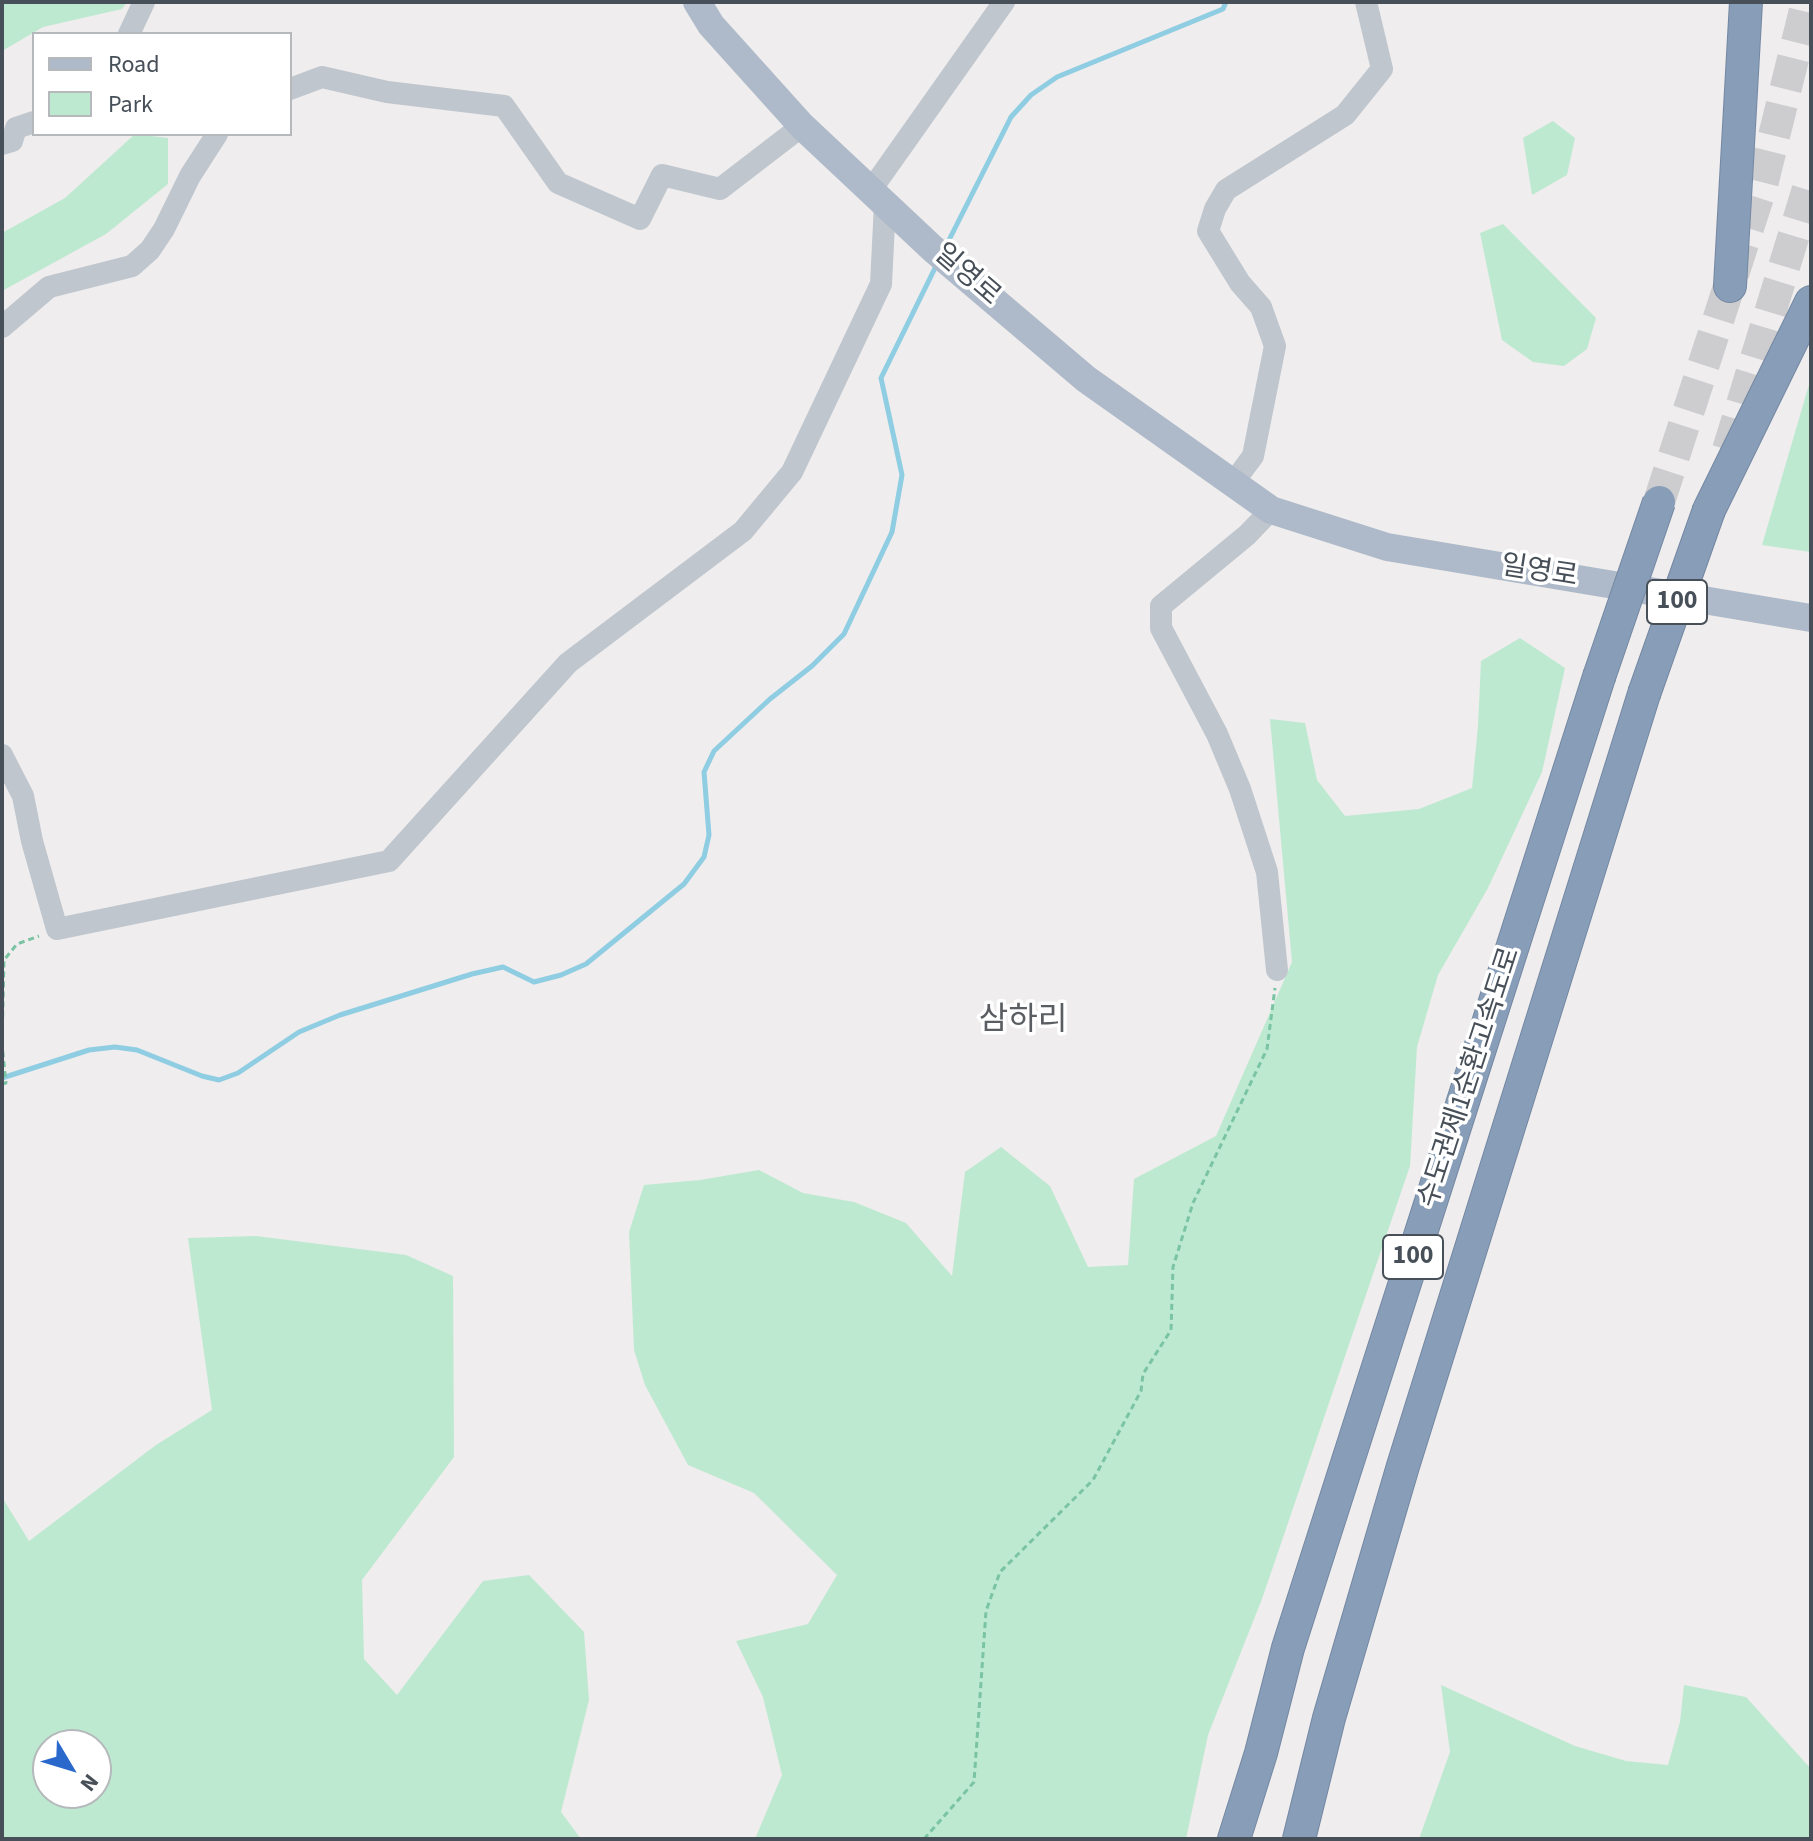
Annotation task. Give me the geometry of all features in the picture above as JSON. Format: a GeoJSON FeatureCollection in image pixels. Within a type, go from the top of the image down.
{"type":"FeatureCollection","features":[{"type":"Feature","properties":{"kind":"highway"},"geometry":{"type":"LineString","coordinates":[[1730,286],[1746,2]]}},
{"type":"Feature","properties":{"kind":"highway","name":"수도권제1순환고속도로"},"geometry":{"type":"LineString","coordinates":[[1299,1839],[1329,1718],[1399,1482],[1644,694],[1709,510],[1811,302]]}},
{"type":"Feature","properties":{"kind":"highway","name":"수도권제1순환고속도로"},"geometry":{"type":"LineString","coordinates":[[1234,1839],[1261,1753],[1288,1648],[1599,677],[1659,502]]}},
{"type":"Feature","properties":{"kind":"main road","name":"일영로"},"geometry":{"type":"LineString","coordinates":[[697,2],[711,25],[802,126],[933,249],[1086,379],[1271,510],[1387,547],[1811,618]]}},
{"type":"Feature","properties":{"kind":"street"},"geometry":{"type":"LineString","coordinates":[[130,32],[144,2]]}},
{"type":"Feature","properties":{"kind":"street"},"geometry":{"type":"LineString","coordinates":[[2,755],[23,796],[32,841],[57,929],[389,861],[568,663],[743,531],[792,472],[881,284],[878,197],[1004,2]]}},
{"type":"Feature","properties":{"kind":"street"},"geometry":{"type":"LineString","coordinates":[[1233,483],[1253,456],[1275,346],[1261,307],[1240,283],[1208,231],[1215,209],[1226,190],[1345,115],[1382,69],[1366,2]]}},
{"type":"Feature","properties":{"kind":"street"},"geometry":{"type":"LineString","coordinates":[[292,88],[322,77],[387,92],[504,106],[558,183],[640,219],[662,175],[720,189],[802,126]]}},
{"type":"Feature","properties":{"kind":"street"},"geometry":{"type":"LineString","coordinates":[[2,144],[12,141],[16,128],[32,123]]}},
{"type":"Feature","properties":{"kind":"street"},"geometry":{"type":"LineString","coordinates":[[2,327],[49,287],[132,266],[141,258],[164,229],[190,176],[216,136]]}},
{"type":"Feature","properties":{"kind":"street"},"geometry":{"type":"LineString","coordinates":[[1271,510],[1247,535],[1161,606],[1161,628],[1217,734],[1240,789],[1267,872],[1277,970]]}},
{"type":"Feature","properties":{"kind":"path"},"geometry":{"type":"LineString","coordinates":[[2,1084],[6,1083],[2,1044],[4,960],[17,944],[57,929]]}},
{"type":"Feature","properties":{"kind":"path"},"geometry":{"type":"LineString","coordinates":[[924,1839],[974,1782],[986,1611],[1000,1572],[1093,1480],[1141,1391],[1143,1374],[1171,1330],[1173,1267],[1193,1203],[1267,1049],[1277,970]]}},
{"type":"Feature","properties":{"kind":"green space"},"geometry":{"type":"Polygon","coordinates":[[[2,2],[127,2],[122,9],[43,27],[2,51],[2,2]]]}},
{"type":"Feature","properties":{"kind":"green space"},"geometry":{"type":"Polygon","coordinates":[[[1553,121],[1575,138],[1567,175],[1532,195],[1523,138],[1553,121]]]}},
{"type":"Feature","properties":{"kind":"green space"},"geometry":{"type":"Polygon","coordinates":[[[133,136],[168,138],[168,184],[106,234],[2,291],[2,233],[65,198],[133,136]]]}},
{"type":"Feature","properties":{"kind":"green space"},"geometry":{"type":"Polygon","coordinates":[[[1503,224],[1596,318],[1587,349],[1564,366],[1533,362],[1502,340],[1480,233],[1503,224]]]}},
{"type":"Feature","properties":{"kind":"green space"},"geometry":{"type":"Polygon","coordinates":[[[1811,381],[1811,552],[1762,545],[1808,388],[1811,381]]]}},
{"type":"Feature","properties":{"kind":"green space"},"geometry":{"type":"Polygon","coordinates":[[[1520,638],[1565,668],[1542,772],[1488,888],[1438,975],[1417,1047],[1410,1166],[1262,1599],[1208,1735],[1186,1839],[755,1839],[782,1775],[763,1697],[736,1641],[808,1624],[837,1575],[754,1493],[688,1465],[645,1385],[634,1350],[629,1232],[644,1185],[759,1170],[803,1193],[854,1202],[906,1223],[952,1276],[965,1172],[1001,1147],[1050,1186],[1088,1267],[1128,1265],[1134,1179],[1216,1136],[1292,962],[1270,719],[1305,723],[1317,780],[1345,816],[1419,809],[1472,788],[1481,661],[1520,638]]]}},
{"type":"Feature","properties":{"kind":"green space"},"geometry":{"type":"Polygon","coordinates":[[[256,1236],[406,1255],[453,1276],[454,1457],[362,1580],[364,1659],[397,1695],[483,1581],[529,1575],[584,1632],[589,1700],[561,1812],[581,1839],[2,1839],[2,1497],[29,1541],[156,1445],[212,1410],[188,1238],[256,1236]]]}},
{"type":"Feature","properties":{"kind":"green space"},"geometry":{"type":"Polygon","coordinates":[[[1441,1685],[1575,1746],[1626,1761],[1668,1765],[1680,1722],[1684,1685],[1746,1697],[1811,1769],[1811,1839],[1419,1839],[1450,1752],[1441,1685]]]}},
{"type":"Feature","properties":{"kind":"waterway"},"geometry":{"type":"LineString","coordinates":[[945,248],[1011,117],[1031,95],[1057,77],[1223,9],[1226,2]]}},
{"type":"Feature","properties":{"kind":"waterway"},"geometry":{"type":"LineString","coordinates":[[2,1078],[89,1050],[115,1047],[137,1050],[219,1080],[238,1073],[299,1032],[340,1015],[472,974],[503,967],[534,982],[561,975],[586,964],[684,884],[704,857],[709,835],[704,772],[714,751],[844,634],[892,532],[902,475],[881,378],[937,264]]}},
{"type":"Feature","properties":{"kind":"tunnel"},"geometry":{"type":"LineString","coordinates":[[1659,502],[1762,185],[1807,2]]}},
{"type":"Feature","properties":{"kind":"tunnel"},"geometry":{"type":"LineString","coordinates":[[1728,450],[1811,179]]}},
{"type":"Feature","properties":{"kind":"district","name":"삼하리"},"geometry":{"type":"Point","coordinates":[1023,1022]}}]}
